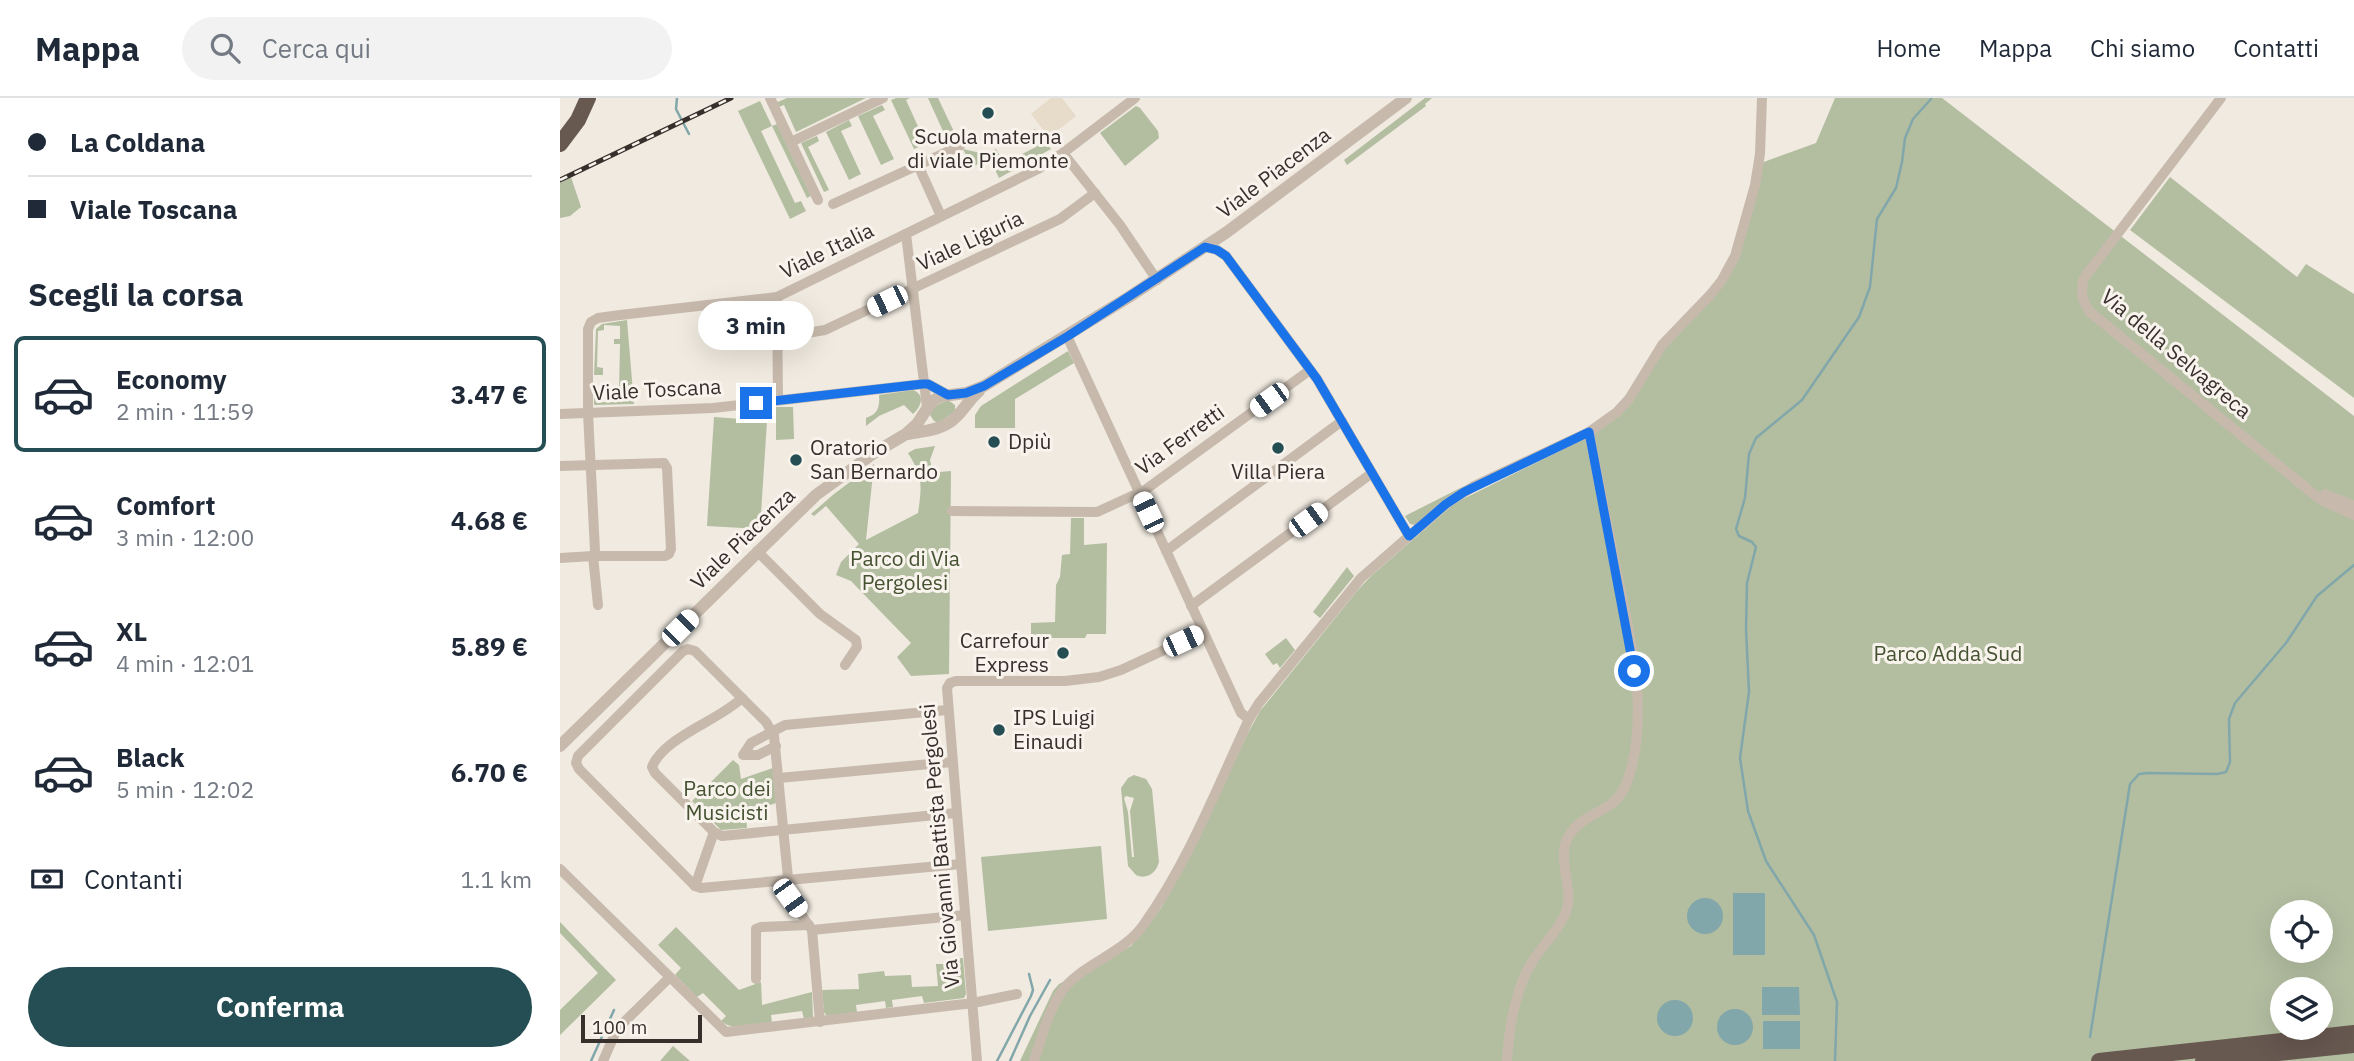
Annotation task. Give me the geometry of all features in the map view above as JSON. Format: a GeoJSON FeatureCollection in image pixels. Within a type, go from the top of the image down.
{"type":"FeatureCollection","features":[{"type":"Feature","properties":{"kind":"highway"},"geometry":{"type":"LineString","coordinates":[[560,144],[578,120],[588,98]]}},
{"type":"Feature","properties":{"kind":"highway"},"geometry":{"type":"LineString","coordinates":[[2099,1061],[2354,1033]]}},
{"type":"Feature","properties":{"kind":"highway"},"geometry":{"type":"LineString","coordinates":[[2203,1061],[2354,1045]]}},
{"type":"Feature","properties":{"kind":"street"},"geometry":{"type":"LineString","coordinates":[[770,98],[818,200]]}},
{"type":"Feature","properties":{"kind":"street"},"geometry":{"type":"LineString","coordinates":[[791,142],[883,98]]}},
{"type":"Feature","properties":{"kind":"street","name":"Viale Italia"},"geometry":{"type":"LineString","coordinates":[[588,413],[589,329],[594,319],[692,305],[708,306],[776,297],[1038,169],[1135,98]]}},
{"type":"Feature","properties":{"kind":"street","name":"Viale Piacenza"},"geometry":{"type":"LineString","coordinates":[[948,395],[966,393],[984,386],[1157,279],[1227,232],[1406,98]]}},
{"type":"Feature","properties":{"kind":"street"},"geometry":{"type":"LineString","coordinates":[[1034,1061],[1053,1010],[1065,988],[1130,940],[1145,923],[1186,852],[1259,703],[1361,578],[1446,504],[1464,492],[1589,432],[1617,412],[1629,399],[1662,345],[1710,295],[1731,264],[1755,185],[1760,154],[1762,98]]}},
{"type":"Feature","properties":{"kind":"street","name":"Via della Selvagreca"},"geometry":{"type":"LineString","coordinates":[[2221,98],[2084,278],[2082,300],[2090,312],[2321,500],[2354,515]]}},
{"type":"Feature","properties":{"kind":"street"},"geometry":{"type":"LineString","coordinates":[[833,205],[960,146]]}},
{"type":"Feature","properties":{"kind":"street"},"geometry":{"type":"LineString","coordinates":[[1063,153],[1120,225],[1157,279]]}},
{"type":"Feature","properties":{"kind":"street"},"geometry":{"type":"LineString","coordinates":[[918,165],[941,216]]}},
{"type":"Feature","properties":{"kind":"street","name":"Viale Liguria"},"geometry":{"type":"LineString","coordinates":[[777,338],[822,332],[1060,219],[1095,193]]}},
{"type":"Feature","properties":{"kind":"street"},"geometry":{"type":"LineString","coordinates":[[1226,256],[1224,249],[1227,232]]}},
{"type":"Feature","properties":{"kind":"street"},"geometry":{"type":"LineString","coordinates":[[906,234],[923,384],[927,407],[928,422],[939,427],[953,421],[961,412],[958,403],[928,384],[923,384]]}},
{"type":"Feature","properties":{"kind":"street"},"geometry":{"type":"LineString","coordinates":[[1205,247],[1226,256],[1310,370],[1409,536]]}},
{"type":"Feature","properties":{"kind":"street"},"geometry":{"type":"LineString","coordinates":[[776,297],[778,400]]}},
{"type":"Feature","properties":{"kind":"street"},"geometry":{"type":"LineString","coordinates":[[1068,336],[1241,713],[1249,719]]}},
{"type":"Feature","properties":{"kind":"street","name":"Via Ferretti"},"geometry":{"type":"LineString","coordinates":[[952,511],[1097,512],[1139,493],[1310,370]]}},
{"type":"Feature","properties":{"kind":"street","name":"Viale Toscana"},"geometry":{"type":"LineString","coordinates":[[560,414],[713,408],[923,384]]}},
{"type":"Feature","properties":{"kind":"street","name":"Viale Piacenza"},"geometry":{"type":"LineString","coordinates":[[961,412],[984,386]]}},
{"type":"Feature","properties":{"kind":"street"},"geometry":{"type":"LineString","coordinates":[[927,407],[936,398],[948,395]]}},
{"type":"Feature","properties":{"kind":"street","name":"Viale Piacenza"},"geometry":{"type":"LineString","coordinates":[[560,746],[817,495],[874,453],[906,434],[917,425],[927,407]]}},
{"type":"Feature","properties":{"kind":"street"},"geometry":{"type":"LineString","coordinates":[[588,413],[595,551],[593,556],[596,561],[598,605]]}},
{"type":"Feature","properties":{"kind":"street"},"geometry":{"type":"LineString","coordinates":[[1166,551],[1342,421]]}},
{"type":"Feature","properties":{"kind":"street","name":"Viale Piacenza"},"geometry":{"type":"LineString","coordinates":[[906,434],[939,427]]}},
{"type":"Feature","properties":{"kind":"street"},"geometry":{"type":"LineString","coordinates":[[1507,1061],[1513,1014],[1530,965],[1566,912],[1568,887],[1564,857],[1568,835],[1585,820],[1610,807],[1618,799],[1626,786],[1635,747],[1634,671],[1589,432]]}},
{"type":"Feature","properties":{"kind":"street"},"geometry":{"type":"LineString","coordinates":[[560,466],[664,463],[667,468],[670,552],[665,556],[560,558]]}},
{"type":"Feature","properties":{"kind":"street"},"geometry":{"type":"LineString","coordinates":[[1191,606],[1372,473]]}},
{"type":"Feature","properties":{"kind":"street","name":"Via della Selvagreca"},"geometry":{"type":"LineString","coordinates":[[2309,488],[2354,506]]}},
{"type":"Feature","properties":{"kind":"street"},"geometry":{"type":"LineString","coordinates":[[757,551],[820,614],[856,640],[857,648],[845,665]]}},
{"type":"Feature","properties":{"kind":"street","name":"Via Giovanni Battista Pergolesi"},"geometry":{"type":"LineString","coordinates":[[977,1061],[947,710],[948,685],[956,681],[1065,681],[1100,677],[1203,632]]}},
{"type":"Feature","properties":{"kind":"street"},"geometry":{"type":"LineString","coordinates":[[820,1022],[810,928],[790,898],[788,881],[783,831],[776,746],[772,730],[695,651],[688,649],[578,756],[576,763],[579,769],[695,886],[701,888],[788,881],[961,864]]}},
{"type":"Feature","properties":{"kind":"street"},"geometry":{"type":"LineString","coordinates":[[623,684],[639,691],[645,690]]}},
{"type":"Feature","properties":{"kind":"street"},"geometry":{"type":"LineString","coordinates":[[623,684],[628,699],[627,708]]}},
{"type":"Feature","properties":{"kind":"street"},"geometry":{"type":"LineString","coordinates":[[742,698],[734,706],[670,746],[653,764],[655,773],[714,832],[722,836],[956,813]]}},
{"type":"Feature","properties":{"kind":"street"},"geometry":{"type":"LineString","coordinates":[[776,746],[758,755],[743,755],[751,743],[785,725],[947,710]]}},
{"type":"Feature","properties":{"kind":"street"},"geometry":{"type":"LineString","coordinates":[[779,778],[952,762]]}},
{"type":"Feature","properties":{"kind":"street"},"geometry":{"type":"LineString","coordinates":[[695,886],[714,832]]}},
{"type":"Feature","properties":{"kind":"street"},"geometry":{"type":"LineString","coordinates":[[560,869],[726,1032],[973,1003],[1017,994]]}},
{"type":"Feature","properties":{"kind":"street"},"geometry":{"type":"LineString","coordinates":[[756,979],[756,929],[761,927],[810,928],[965,915]]}},
{"type":"Feature","properties":{"kind":"street"},"geometry":{"type":"LineString","coordinates":[[603,1061],[617,1029],[669,978]]}},
{"type":"Feature","properties":{"kind":"green space"},"geometry":{"type":"Polygon","coordinates":[[[774,98],[778,102],[787,98],[866,98],[796,132],[784,105],[779,107],[774,98]]]}},
{"type":"Feature","properties":{"kind":"green space"},"geometry":{"type":"Polygon","coordinates":[[[910,98],[906,100],[926,144],[914,149],[891,100],[910,98]]]}},
{"type":"Feature","properties":{"kind":"green space"},"geometry":{"type":"Polygon","coordinates":[[[928,98],[938,98],[956,136],[947,140],[928,98]]]}},
{"type":"Feature","properties":{"kind":"green space"},"geometry":{"type":"Polygon","coordinates":[[[1425,98],[1432,98],[1426,106],[1347,165],[1344,160],[1425,98]]]}},
{"type":"Feature","properties":{"kind":"green space","name":"Parco Adda Sud"},"geometry":{"type":"Polygon","coordinates":[[[1835,98],[1942,98],[2354,416],[2354,1061],[1020,1061],[1053,991],[1059,984],[1131,946],[1161,908],[1260,711],[1357,591],[1455,503],[1584,439],[1609,422],[1664,349],[1723,285],[1761,163],[1816,143],[1835,98]]]}},
{"type":"Feature","properties":{"kind":"green space"},"geometry":{"type":"Polygon","coordinates":[[[760,101],[772,126],[761,131],[795,203],[801,201],[806,211],[790,219],[738,111],[760,101]]]}},
{"type":"Feature","properties":{"kind":"green space"},"geometry":{"type":"Polygon","coordinates":[[[882,105],[885,110],[873,116],[894,159],[881,165],[858,116],[882,105]]]}},
{"type":"Feature","properties":{"kind":"green space"},"geometry":{"type":"Polygon","coordinates":[[[1136,106],[1158,131],[1159,138],[1125,166],[1100,133],[1136,106]]]}},
{"type":"Feature","properties":{"kind":"green space"},"geometry":{"type":"Polygon","coordinates":[[[849,120],[852,126],[841,131],[861,174],[849,180],[826,132],[849,120]]]}},
{"type":"Feature","properties":{"kind":"green space"},"geometry":{"type":"Polygon","coordinates":[[[777,124],[811,196],[807,198],[772,126],[777,124]]]}},
{"type":"Feature","properties":{"kind":"green space"},"geometry":{"type":"Polygon","coordinates":[[[1035,129],[1051,149],[999,178],[990,159],[972,167],[963,149],[985,154],[996,149],[1004,163],[1036,147],[1029,132],[1035,129]]]}},
{"type":"Feature","properties":{"kind":"green space"},"geometry":{"type":"Polygon","coordinates":[[[817,136],[819,141],[808,147],[829,190],[824,192],[801,143],[817,136]]]}},
{"type":"Feature","properties":{"kind":"green space"},"geometry":{"type":"Polygon","coordinates":[[[571,177],[581,207],[570,216],[560,218],[560,183],[571,177]]]}},
{"type":"Feature","properties":{"kind":"green space"},"geometry":{"type":"Polygon","coordinates":[[[2170,177],[2297,277],[2306,264],[2354,294],[2354,398],[2130,230],[2170,177]]]}},
{"type":"Feature","properties":{"kind":"green space"},"geometry":{"type":"Polygon","coordinates":[[[627,320],[634,404],[594,405],[594,394],[597,394],[597,402],[613,402],[613,395],[619,394],[620,344],[614,344],[614,339],[620,339],[620,326],[604,325],[604,330],[598,331],[597,367],[603,368],[603,375],[594,375],[596,329],[602,324],[627,320]]]}},
{"type":"Feature","properties":{"kind":"green space"},"geometry":{"type":"Polygon","coordinates":[[[1068,351],[1074,363],[1015,399],[1015,428],[975,428],[975,415],[981,406],[1068,351]]]}},
{"type":"Feature","properties":{"kind":"green space"},"geometry":{"type":"Polygon","coordinates":[[[913,390],[920,395],[921,401],[913,414],[904,405],[879,416],[866,426],[866,418],[877,410],[879,395],[913,390]]]}},
{"type":"Feature","properties":{"kind":"green space"},"geometry":{"type":"Polygon","coordinates":[[[948,400],[955,405],[955,411],[939,423],[934,421],[930,415],[933,407],[948,400]]]}},
{"type":"Feature","properties":{"kind":"green space"},"geometry":{"type":"Polygon","coordinates":[[[776,407],[793,407],[794,439],[776,440],[776,407]]]}},
{"type":"Feature","properties":{"kind":"green space"},"geometry":{"type":"Polygon","coordinates":[[[714,417],[767,421],[760,529],[707,526],[714,417]]]}},
{"type":"Feature","properties":{"kind":"green space","name":"Parco di Via Pergolesi"},"geometry":{"type":"Polygon","coordinates":[[[935,446],[930,460],[932,469],[939,472],[951,471],[949,674],[911,676],[897,657],[911,643],[851,581],[836,575],[841,562],[859,544],[826,506],[814,516],[811,514],[874,464],[866,540],[918,513],[920,482],[908,453],[915,449],[935,446]]]}},
{"type":"Feature","properties":{"kind":"green space"},"geometry":{"type":"Polygon","coordinates":[[[1466,485],[1415,525],[1410,524],[1405,516],[1466,485]]]}},
{"type":"Feature","properties":{"kind":"green space"},"geometry":{"type":"Polygon","coordinates":[[[1071,518],[1084,518],[1084,545],[1107,543],[1106,634],[1087,634],[1085,638],[1031,638],[1031,623],[1055,622],[1056,585],[1060,577],[1062,555],[1070,554],[1071,518]]]}},
{"type":"Feature","properties":{"kind":"green space"},"geometry":{"type":"Polygon","coordinates":[[[1347,567],[1354,576],[1320,618],[1313,612],[1347,567]]]}},
{"type":"Feature","properties":{"kind":"green space"},"geometry":{"type":"Polygon","coordinates":[[[1286,638],[1295,650],[1280,668],[1277,663],[1273,665],[1265,654],[1286,638]]]}},
{"type":"Feature","properties":{"kind":"green space","name":"Parco dei Musicisti"},"geometry":{"type":"Polygon","coordinates":[[[733,760],[739,765],[741,779],[773,768],[776,803],[752,811],[746,818],[747,828],[721,830],[692,801],[733,760]]]}},
{"type":"Feature","properties":{"kind":"green space"},"geometry":{"type":"Polygon","coordinates":[[[1134,775],[1146,779],[1152,789],[1159,862],[1153,872],[1144,877],[1136,875],[1128,866],[1121,788],[1128,778],[1134,775]],[[1124,798],[1132,857],[1130,811],[1134,798],[1124,798]]]}},
{"type":"Feature","properties":{"kind":"green space"},"geometry":{"type":"Polygon","coordinates":[[[1101,846],[1107,919],[988,931],[981,857],[1101,846]]]}},
{"type":"Feature","properties":{"kind":"green space"},"geometry":{"type":"Polygon","coordinates":[[[560,922],[616,980],[560,1035],[560,1010],[598,973],[560,933],[560,922]]]}},
{"type":"Feature","properties":{"kind":"green space"},"geometry":{"type":"Polygon","coordinates":[[[676,927],[739,990],[761,982],[762,1005],[812,992],[813,1018],[804,1019],[802,1011],[771,1015],[772,1023],[752,1026],[738,1027],[721,1021],[726,1016],[703,993],[697,997],[675,975],[681,968],[658,945],[676,927]]]}},
{"type":"Feature","properties":{"kind":"green space"},"geometry":{"type":"Polygon","coordinates":[[[963,958],[964,998],[924,1003],[922,996],[892,1000],[893,1007],[886,1008],[885,1001],[856,1005],[857,1012],[827,1016],[824,1012],[822,990],[859,989],[858,974],[884,971],[885,976],[911,975],[912,987],[938,986],[936,964],[952,964],[953,959],[963,958]]]}},
{"type":"Feature","properties":{"kind":"green space"},"geometry":{"type":"Polygon","coordinates":[[[673,1046],[690,1061],[660,1061],[673,1046]]]}},
{"type":"Feature","properties":{"kind":"shaded area"},"geometry":{"type":"Polygon","coordinates":[[[1051,98],[1062,98],[1076,116],[1049,137],[1031,114],[1051,98]]]}},
{"type":"Feature","properties":{"kind":"water"},"geometry":{"type":"Polygon","coordinates":[[[1733,893],[1765,893],[1765,955],[1733,955],[1733,893]]]}},
{"type":"Feature","properties":{"kind":"water"},"geometry":{"type":"Polygon","coordinates":[[[1705,898],[1718,903],[1723,916],[1718,929],[1705,934],[1692,929],[1687,916],[1692,903],[1705,898]]]}},
{"type":"Feature","properties":{"kind":"water"},"geometry":{"type":"Polygon","coordinates":[[[1762,987],[1799,987],[1800,1015],[1762,1015],[1762,987]]]}},
{"type":"Feature","properties":{"kind":"water"},"geometry":{"type":"Polygon","coordinates":[[[1675,1000],[1688,1005],[1693,1018],[1688,1031],[1675,1036],[1662,1031],[1657,1018],[1662,1005],[1675,1000]]]}},
{"type":"Feature","properties":{"kind":"water"},"geometry":{"type":"Polygon","coordinates":[[[1735,1009],[1748,1014],[1753,1027],[1748,1040],[1735,1045],[1722,1040],[1717,1027],[1722,1014],[1735,1009]]]}},
{"type":"Feature","properties":{"kind":"water"},"geometry":{"type":"Polygon","coordinates":[[[1763,1021],[1800,1021],[1800,1049],[1763,1049],[1763,1021]]]}},
{"type":"Feature","properties":{"kind":"waterway"},"geometry":{"type":"LineString","coordinates":[[677,98],[676,109],[689,134]]}},
{"type":"Feature","properties":{"kind":"waterway"},"geometry":{"type":"LineString","coordinates":[[1835,1061],[1837,1002],[1814,935],[1766,861],[1748,811],[1740,758],[1749,692],[1747,583],[1756,547],[1739,536],[1736,529],[1745,498],[1749,454],[1756,438],[1802,400],[1859,317],[1870,287],[1877,219],[1896,188],[1905,138],[1913,119],[1931,99]]}},
{"type":"Feature","properties":{"kind":"waterway"},"geometry":{"type":"LineString","coordinates":[[2090,1037],[2130,784],[2139,774],[2226,772],[2230,762],[2229,719],[2235,703],[2286,643],[2317,596],[2354,565]]}},
{"type":"Feature","properties":{"kind":"waterway"},"geometry":{"type":"LineString","coordinates":[[997,1061],[1031,996],[1033,990],[1029,974]]}},
{"type":"Feature","properties":{"kind":"waterway"},"geometry":{"type":"LineString","coordinates":[[1010,1061],[1050,980]]}},
{"type":"Feature","properties":{"kind":"waterway"},"geometry":{"type":"LineString","coordinates":[[591,1061],[614,1010]]}},
{"type":"Feature","properties":{"kind":"railway"},"geometry":{"type":"LineString","coordinates":[[560,180],[731,98]]}},
{"type":"Feature","properties":{"kind":"place","name":"Scuola materna di viale Piemonte"},"geometry":{"type":"Point","coordinates":[988,113]}},
{"type":"Feature","properties":{"kind":"place","name":"Dpiù"},"geometry":{"type":"Point","coordinates":[994,442]}},
{"type":"Feature","properties":{"kind":"place","name":"Villa Piera"},"geometry":{"type":"Point","coordinates":[1278,448]}},
{"type":"Feature","properties":{"kind":"place","name":"Oratorio San Bernardo"},"geometry":{"type":"Point","coordinates":[796,460]}},
{"type":"Feature","properties":{"kind":"place","name":"Carrefour Express"},"geometry":{"type":"Point","coordinates":[1063,653]}},
{"type":"Feature","properties":{"kind":"place","name":"IPS Luigi Einaudi"},"geometry":{"type":"Point","coordinates":[999,730]}},
{"type":"Feature","properties":{"kind":"route"},"geometry":{"type":"LineString","coordinates":[[756,403],[923,384],[948,395],[973,390],[1068,336],[1205,247],[1212,248],[1223,253],[1248,283],[1317,379],[1409,536],[1446,504],[1474,486],[1589,432],[1628,627],[1634,671]]}}]}
